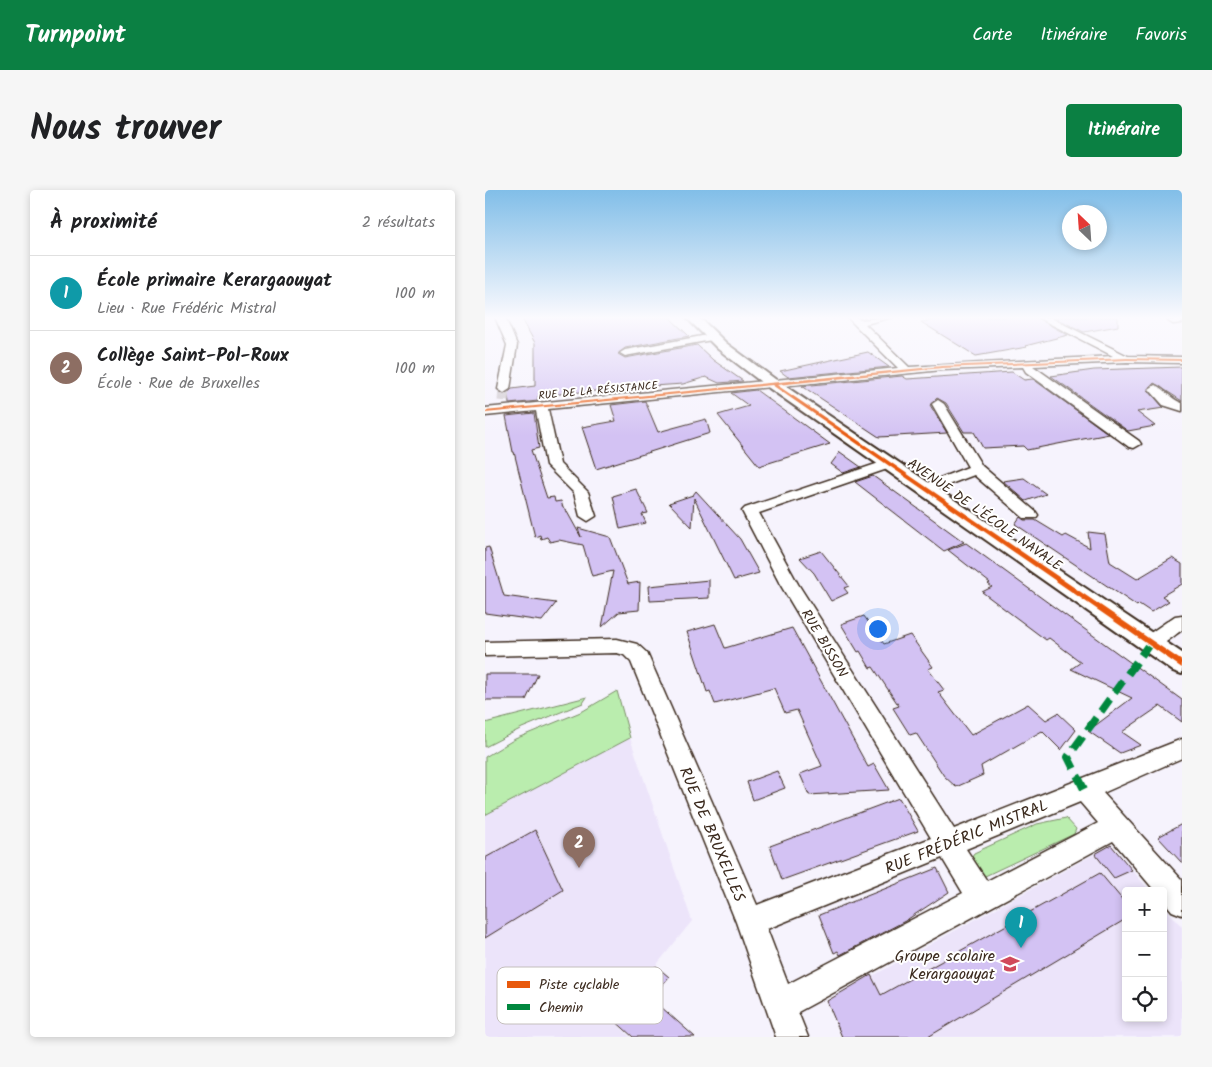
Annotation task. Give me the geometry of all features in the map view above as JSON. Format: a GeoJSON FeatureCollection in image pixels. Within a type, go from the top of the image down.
{"type":"FeatureCollection","features":[{"type":"Feature","properties":{"kind":"street"},"geometry":{"type":"LineString","coordinates":[[503,400],[510,357]]}},
{"type":"Feature","properties":{"kind":"street","name":"AVENUE DE L'ÉCOLE NAVALE"},"geometry":{"type":"LineString","coordinates":[[738,357],[774,385],[891,463],[1182,664]]}},
{"type":"Feature","properties":{"kind":"street"},"geometry":{"type":"LineString","coordinates":[[893,357],[907,370]]}},
{"type":"Feature","properties":{"kind":"street"},"geometry":{"type":"LineString","coordinates":[[1122,357],[1127,359]]}},
{"type":"Feature","properties":{"kind":"street"},"geometry":{"type":"LineString","coordinates":[[774,385],[907,370],[1127,359],[1182,360]]}},
{"type":"Feature","properties":{"kind":"street"},"geometry":{"type":"LineString","coordinates":[[1026,363],[1030,370],[1134,444]]}},
{"type":"Feature","properties":{"kind":"street","name":"RUE DE LA RÉSISTANCE"},"geometry":{"type":"LineString","coordinates":[[485,412],[503,400],[541,406],[774,385]]}},
{"type":"Feature","properties":{"kind":"street"},"geometry":{"type":"LineString","coordinates":[[1155,389],[1167,402],[1182,407]]}},
{"type":"Feature","properties":{"kind":"street"},"geometry":{"type":"LineString","coordinates":[[937,404],[975,469],[1030,515]]}},
{"type":"Feature","properties":{"kind":"street"},"geometry":{"type":"LineString","coordinates":[[541,406],[553,465],[581,492],[588,516]]}},
{"type":"Feature","properties":{"kind":"street","name":"RUE BISSON"},"geometry":{"type":"LineString","coordinates":[[891,463],[750,512],[789,584],[982,898]]}},
{"type":"Feature","properties":{"kind":"street"},"geometry":{"type":"LineString","coordinates":[[927,488],[975,469]]}},
{"type":"Feature","properties":{"kind":"street"},"geometry":{"type":"LineString","coordinates":[[1150,643],[1182,621]]}},
{"type":"Feature","properties":{"kind":"street","name":"RUE DE BRUXELLES"},"geometry":{"type":"LineString","coordinates":[[485,649],[617,646],[630,649],[640,658],[750,922],[792,1037]]}},
{"type":"Feature","properties":{"kind":"street","name":"RUE FRÉDÉRIC MISTRAL"},"geometry":{"type":"LineString","coordinates":[[750,922],[1182,748]]}},
{"type":"Feature","properties":{"kind":"street"},"geometry":{"type":"LineString","coordinates":[[1084,789],[1182,901]]}},
{"type":"Feature","properties":{"kind":"street"},"geometry":{"type":"LineString","coordinates":[[780,1005],[1117,826]]}},
{"type":"Feature","properties":{"kind":"shaded area"},"geometry":{"type":"Polygon","coordinates":[[[630,738],[692,921],[655,967],[497,967],[497,1024],[618,1024],[630,1037],[485,1037],[485,815],[630,738]]]}},
{"type":"Feature","properties":{"kind":"shaded area","name":"Groupe scolaire Kerargaouyat"},"geometry":{"type":"Polygon","coordinates":[[[1111,845],[1147,887],[1122,887],[1122,1022],[1167,1022],[1167,910],[1182,927],[1182,1037],[842,1037],[827,1001],[1111,845]]]}},
{"type":"Feature","properties":{"kind":"green space"},"geometry":{"type":"Polygon","coordinates":[[[617,691],[630,738],[485,815],[485,757],[515,739],[583,711],[617,691]]]}},
{"type":"Feature","properties":{"kind":"green space"},"geometry":{"type":"Polygon","coordinates":[[[587,697],[583,703],[522,728],[485,747],[485,723],[587,697]]]}},
{"type":"Feature","properties":{"kind":"green space"},"geometry":{"type":"Polygon","coordinates":[[[1066,818],[1076,829],[1074,834],[985,876],[980,875],[970,859],[974,853],[1037,824],[1066,818]]]}},
{"type":"Feature","properties":{"kind":"building"},"geometry":{"type":"Polygon","coordinates":[[[535,357],[709,357],[743,381],[719,383],[706,377],[683,384],[638,387],[640,391],[608,394],[607,390],[538,396],[538,401],[509,404],[508,393],[512,389],[535,386],[535,357]]]}},
{"type":"Feature","properties":{"kind":"building"},"geometry":{"type":"Polygon","coordinates":[[[847,357],[874,357],[889,367],[788,377],[780,371],[847,357]]]}},
{"type":"Feature","properties":{"kind":"building"},"geometry":{"type":"Polygon","coordinates":[[[1182,367],[1182,401],[1154,383],[1148,390],[1164,408],[1137,412],[1155,426],[1128,431],[1051,376],[1094,370],[1182,367]]]}},
{"type":"Feature","properties":{"kind":"building"},"geometry":{"type":"Polygon","coordinates":[[[1012,372],[1024,380],[1033,379],[1109,434],[1027,450],[1023,446],[983,448],[974,432],[964,432],[946,403],[937,398],[930,405],[947,433],[879,437],[802,386],[902,376],[907,379],[1012,372]]]}},
{"type":"Feature","properties":{"kind":"building"},"geometry":{"type":"Polygon","coordinates":[[[756,390],[830,444],[759,466],[718,415],[749,406],[731,393],[756,390]]]}},
{"type":"Feature","properties":{"kind":"building"},"geometry":{"type":"Polygon","coordinates":[[[645,401],[658,432],[706,419],[710,433],[596,469],[582,427],[616,421],[611,405],[645,401]]]}},
{"type":"Feature","properties":{"kind":"building"},"geometry":{"type":"Polygon","coordinates":[[[534,413],[539,448],[531,450],[547,498],[554,497],[555,502],[561,501],[563,508],[581,537],[578,528],[610,537],[628,584],[640,582],[639,610],[619,612],[602,627],[613,571],[592,576],[583,545],[559,540],[550,542],[547,537],[541,539],[540,535],[535,537],[513,452],[506,416],[534,413]]]}},
{"type":"Feature","properties":{"kind":"building"},"geometry":{"type":"Polygon","coordinates":[[[840,452],[861,467],[843,473],[831,464],[840,452]]]}},
{"type":"Feature","properties":{"kind":"building"},"geometry":{"type":"Polygon","coordinates":[[[873,476],[964,542],[944,551],[855,482],[873,476]]]}},
{"type":"Feature","properties":{"kind":"building"},"geometry":{"type":"Polygon","coordinates":[[[1024,478],[1046,494],[1026,501],[1003,481],[1024,478]]]}},
{"type":"Feature","properties":{"kind":"building"},"geometry":{"type":"Polygon","coordinates":[[[636,489],[648,513],[642,514],[646,523],[620,529],[613,496],[636,489]]]}},
{"type":"Feature","properties":{"kind":"building"},"geometry":{"type":"Polygon","coordinates":[[[696,491],[740,539],[759,573],[734,580],[694,498],[692,527],[669,503],[693,495],[696,491]]]}},
{"type":"Feature","properties":{"kind":"building"},"geometry":{"type":"Polygon","coordinates":[[[1020,517],[1024,520],[1035,520],[1063,537],[1066,535],[1090,548],[1088,532],[1105,534],[1110,562],[1137,579],[1172,558],[1182,564],[1182,584],[1162,596],[1169,601],[1151,612],[1139,604],[1137,606],[1015,524],[1020,517]]]}},
{"type":"Feature","properties":{"kind":"building"},"geometry":{"type":"Polygon","coordinates":[[[966,543],[1182,700],[1182,722],[1160,706],[1122,732],[1141,745],[1120,753],[1088,731],[1132,698],[1071,669],[1081,662],[1049,638],[1046,640],[982,592],[992,587],[988,584],[990,583],[948,550],[966,543]]]}},
{"type":"Feature","properties":{"kind":"building"},"geometry":{"type":"Polygon","coordinates":[[[489,547],[504,596],[556,603],[542,621],[485,613],[485,548],[489,547]]]}},
{"type":"Feature","properties":{"kind":"building"},"geometry":{"type":"Polygon","coordinates":[[[821,551],[849,586],[844,588],[848,593],[831,601],[814,573],[800,558],[821,551]]]}},
{"type":"Feature","properties":{"kind":"building"},"geometry":{"type":"Polygon","coordinates":[[[709,580],[709,598],[650,601],[649,586],[709,580]]]}},
{"type":"Feature","properties":{"kind":"building"},"geometry":{"type":"Polygon","coordinates":[[[864,616],[884,644],[910,635],[933,667],[928,669],[944,690],[938,692],[971,735],[1028,704],[1046,720],[1058,713],[1076,730],[1061,750],[1042,731],[981,766],[983,775],[956,787],[944,776],[916,733],[910,735],[893,708],[899,706],[873,667],[870,668],[860,651],[858,652],[841,624],[864,616]]]}},
{"type":"Feature","properties":{"kind":"building"},"geometry":{"type":"Polygon","coordinates":[[[715,624],[725,648],[792,628],[868,767],[874,764],[889,790],[809,795],[800,774],[822,766],[797,710],[785,713],[774,688],[715,704],[710,691],[707,692],[687,632],[715,624]]]}},
{"type":"Feature","properties":{"kind":"building"},"geometry":{"type":"Polygon","coordinates":[[[485,674],[538,674],[526,700],[485,700],[485,674]]]}},
{"type":"Feature","properties":{"kind":"building"},"geometry":{"type":"Polygon","coordinates":[[[777,771],[785,788],[753,800],[747,782],[777,771]]]}},
{"type":"Feature","properties":{"kind":"building"},"geometry":{"type":"Polygon","coordinates":[[[899,798],[918,831],[782,880],[770,846],[899,798]]]}},
{"type":"Feature","properties":{"kind":"building"},"geometry":{"type":"Polygon","coordinates":[[[1182,824],[1182,863],[1158,837],[1182,824]]]}},
{"type":"Feature","properties":{"kind":"building"},"geometry":{"type":"Polygon","coordinates":[[[535,830],[563,890],[485,938],[485,858],[535,830]]]}},
{"type":"Feature","properties":{"kind":"building"},"geometry":{"type":"Polygon","coordinates":[[[1111,845],[1132,870],[1114,878],[1095,854],[1111,845]]]}},
{"type":"Feature","properties":{"kind":"building"},"geometry":{"type":"Polygon","coordinates":[[[937,868],[949,892],[905,921],[840,955],[838,951],[834,953],[819,915],[937,868]]]}},
{"type":"Feature","properties":{"kind":"building"},"geometry":{"type":"Polygon","coordinates":[[[1100,873],[1122,899],[1122,921],[928,1037],[842,1037],[827,1001],[871,975],[881,995],[1100,873]]]}},
{"type":"Feature","properties":{"kind":"building"},"geometry":{"type":"Polygon","coordinates":[[[663,972],[669,977],[663,984],[663,972]]]}},
{"type":"Feature","properties":{"kind":"building"},"geometry":{"type":"Polygon","coordinates":[[[663,1009],[695,1037],[633,1037],[619,1024],[663,1024],[663,1009]]]}},
{"type":"Feature","properties":{"kind":"tunnel"},"geometry":{"type":"LineString","coordinates":[[503,401],[504,389]]}},
{"type":"Feature","properties":{"kind":"marked path"},"geometry":{"type":"LineString","coordinates":[[1084,789],[1068,757],[1150,643]]}},
{"type":"Feature","properties":{"kind":"cycle path"},"geometry":{"type":"LineString","coordinates":[[485,412],[942,367],[1127,359],[1182,360]]}},
{"type":"Feature","properties":{"kind":"cycle path"},"geometry":{"type":"LineString","coordinates":[[774,385],[1182,665]]}},
{"type":"Feature","properties":{"kind":"place","name":"Collège Saint-Pol-Roux"},"geometry":{"type":"Point","coordinates":[579,868]}},
{"type":"Feature","properties":{"kind":"place","name":"École primaire Kerargaouyat"},"geometry":{"type":"Point","coordinates":[1021,948]}},
{"type":"Feature","properties":{"kind":"place","name":"Groupe scolaire Kerargaouyat"},"geometry":{"type":"Point","coordinates":[1010,964]}}]}
